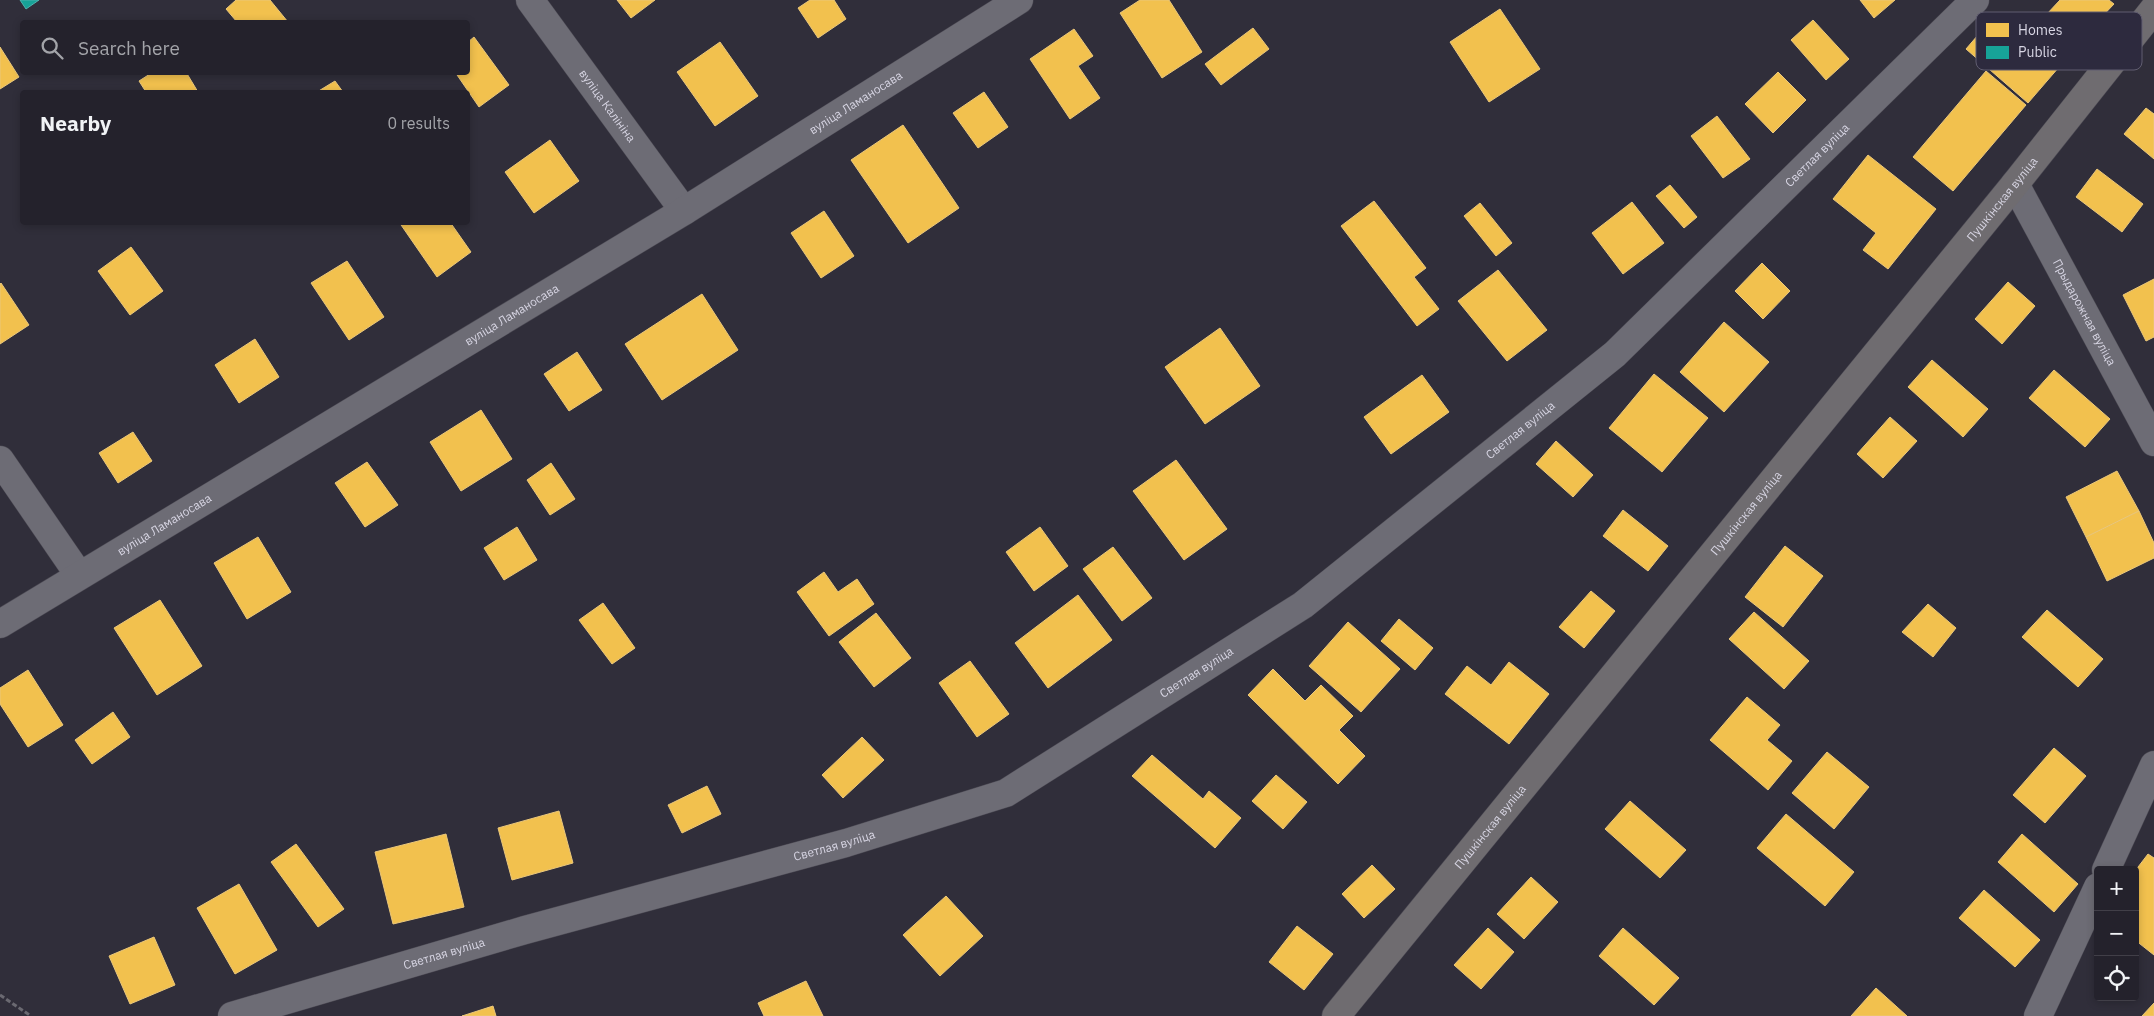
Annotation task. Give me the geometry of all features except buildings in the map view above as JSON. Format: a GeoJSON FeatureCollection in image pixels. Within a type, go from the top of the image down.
{"type":"FeatureCollection","features":[{"type":"Feature","properties":{"kind":"main road","name":"Пушкінская вуліца"},"geometry":{"type":"LineString","coordinates":[[2142,24],[2154,9]]}},
{"type":"Feature","properties":{"kind":"main road","name":"Пушкінская вуліца"},"geometry":{"type":"LineString","coordinates":[[1336,1016],[2015,184],[2106,70]]}},
{"type":"Feature","properties":{"kind":"street","name":"вуліца Калініна"},"geometry":{"type":"LineString","coordinates":[[530,0],[684,211]]}},
{"type":"Feature","properties":{"kind":"street","name":"вуліца Ламаносава"},"geometry":{"type":"LineString","coordinates":[[0,624],[684,211],[1019,0]]}},
{"type":"Feature","properties":{"kind":"street","name":"Светлая вуліца"},"geometry":{"type":"LineString","coordinates":[[232,1016],[525,930],[846,843],[1006,793],[1303,605],[1615,354],[1975,0]]}},
{"type":"Feature","properties":{"kind":"street","name":"Прыдарожная вуліца"},"geometry":{"type":"LineString","coordinates":[[2015,184],[2154,442]]}},
{"type":"Feature","properties":{"kind":"street"},"geometry":{"type":"LineString","coordinates":[[0,460],[79,575]]}},
{"type":"Feature","properties":{"kind":"street"},"geometry":{"type":"LineString","coordinates":[[2108,866],[2154,765]]}},
{"type":"Feature","properties":{"kind":"street"},"geometry":{"type":"LineString","coordinates":[[2038,1016],[2094,895]]}},
{"type":"Feature","properties":{"kind":"path"},"geometry":{"type":"LineString","coordinates":[[0,995],[31,1016]]}}]}
